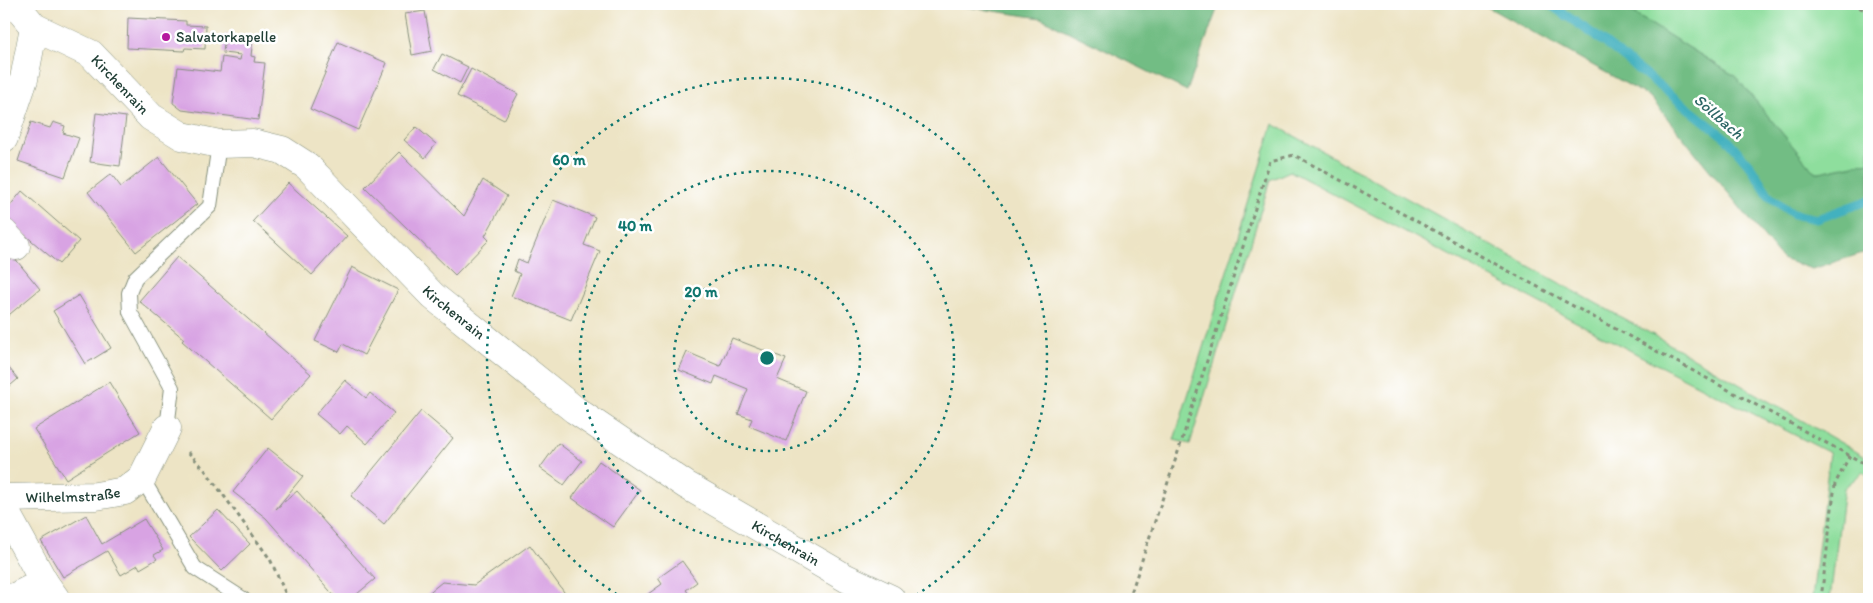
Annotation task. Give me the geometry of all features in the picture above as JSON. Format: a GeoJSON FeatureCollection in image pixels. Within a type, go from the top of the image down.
{"type":"FeatureCollection","features":[{"type":"Feature","properties":{"kind":"street"},"geometry":{"type":"LineString","coordinates":[[4,138],[24,79],[34,27],[15,4]]}},
{"type":"Feature","properties":{"kind":"street","name":"Kirchenrain"},"geometry":{"type":"LineString","coordinates":[[34,27],[91,54],[151,117],[174,132],[182,136],[220,144],[253,143],[282,150],[307,166],[433,296],[575,410],[686,485],[846,578],[891,599]]}},
{"type":"Feature","properties":{"kind":"street","name":"Wilhelmstraße"},"geometry":{"type":"LineString","coordinates":[[4,498],[96,496],[125,491],[142,478],[167,428]]}},
{"type":"Feature","properties":{"kind":"street","name":"Wilhelmstraße"},"geometry":{"type":"LineString","coordinates":[[4,509],[50,591],[4,598]]}},
{"type":"Feature","properties":{"kind":"lane"},"geometry":{"type":"LineString","coordinates":[[167,428],[172,388],[130,312],[129,293],[135,278],[210,206],[220,144]]}},
{"type":"Feature","properties":{"kind":"lane"},"geometry":{"type":"LineString","coordinates":[[142,478],[195,568],[243,599]]}},
{"type":"Feature","properties":{"kind":"path"},"geometry":{"type":"LineString","coordinates":[[1852,4],[1869,12]]}},
{"type":"Feature","properties":{"kind":"path"},"geometry":{"type":"LineString","coordinates":[[1129,599],[1270,161],[1294,155],[1869,466]]}},
{"type":"Feature","properties":{"kind":"path"},"geometry":{"type":"LineString","coordinates":[[167,428],[205,470],[270,559],[288,599]]}},
{"type":"Feature","properties":{"kind":"path"},"geometry":{"type":"LineString","coordinates":[[1821,599],[1835,484],[1850,455]]}},
{"type":"Feature","properties":{"kind":"green space"},"geometry":{"type":"Polygon","coordinates":[[[947,4],[1219,4],[1187,91],[1041,18],[947,4]]]}},
{"type":"Feature","properties":{"kind":"green space"},"geometry":{"type":"Polygon","coordinates":[[[1482,4],[1618,4],[1735,76],[1815,173],[1869,162],[1869,251],[1812,269],[1782,259],[1650,97],[1482,4]]]}},
{"type":"Feature","properties":{"kind":"green space"},"geometry":{"type":"Polygon","coordinates":[[[1618,4],[1869,4],[1869,162],[1815,173],[1735,76],[1618,4]]]}},
{"type":"Feature","properties":{"kind":"green space"},"geometry":{"type":"Polygon","coordinates":[[[1273,124],[1664,341],[1869,459],[1869,476],[1863,472],[1844,488],[1830,599],[1812,599],[1830,453],[1652,362],[1290,171],[1270,180],[1190,444],[1174,440],[1273,124]]]}},
{"type":"Feature","properties":{"kind":"building"},"geometry":{"type":"Polygon","coordinates":[[[425,11],[432,51],[412,55],[405,14],[425,11]]]}},
{"type":"Feature","properties":{"kind":"building","name":"Salvatorkapelle"},"geometry":{"type":"Polygon","coordinates":[[[128,18],[186,21],[186,25],[206,26],[205,49],[185,48],[184,51],[127,48],[128,18]]]}},
{"type":"Feature","properties":{"kind":"building"},"geometry":{"type":"Polygon","coordinates":[[[225,35],[253,38],[251,56],[255,57],[254,62],[265,63],[258,120],[182,110],[173,103],[178,67],[220,72],[222,57],[240,60],[241,55],[223,53],[225,35]]]}},
{"type":"Feature","properties":{"kind":"building"},"geometry":{"type":"Polygon","coordinates":[[[338,42],[387,63],[358,130],[310,109],[338,42]]]}},
{"type":"Feature","properties":{"kind":"building"},"geometry":{"type":"Polygon","coordinates":[[[442,54],[468,67],[460,83],[434,69],[442,54]]]}},
{"type":"Feature","properties":{"kind":"building"},"geometry":{"type":"Polygon","coordinates":[[[471,69],[518,94],[504,120],[457,96],[471,69]]]}},
{"type":"Feature","properties":{"kind":"building"},"geometry":{"type":"Polygon","coordinates":[[[96,113],[126,117],[120,166],[90,162],[96,113]]]}},
{"type":"Feature","properties":{"kind":"building"},"geometry":{"type":"Polygon","coordinates":[[[31,122],[50,128],[53,122],[65,126],[63,133],[79,138],[65,177],[18,161],[31,122]]]}},
{"type":"Feature","properties":{"kind":"building"},"geometry":{"type":"Polygon","coordinates":[[[416,127],[436,144],[425,158],[404,140],[416,127]]]}},
{"type":"Feature","properties":{"kind":"building"},"geometry":{"type":"Polygon","coordinates":[[[399,152],[464,216],[483,180],[507,196],[485,236],[489,240],[455,275],[365,187],[399,152]]]}},
{"type":"Feature","properties":{"kind":"building"},"geometry":{"type":"Polygon","coordinates":[[[159,157],[197,204],[136,252],[88,192],[111,174],[121,187],[159,157]]]}},
{"type":"Feature","properties":{"kind":"building"},"geometry":{"type":"Polygon","coordinates":[[[288,183],[347,236],[312,275],[253,221],[288,183]]]}},
{"type":"Feature","properties":{"kind":"building"},"geometry":{"type":"Polygon","coordinates":[[[22,191],[79,241],[59,264],[4,217],[4,213],[22,191]]]}},
{"type":"Feature","properties":{"kind":"building"},"geometry":{"type":"Polygon","coordinates":[[[553,200],[595,217],[584,245],[600,251],[571,320],[511,296],[520,274],[514,271],[518,259],[527,263],[553,200]]]}},
{"type":"Feature","properties":{"kind":"building"},"geometry":{"type":"Polygon","coordinates":[[[4,245],[40,289],[4,319],[4,245]]]}},
{"type":"Feature","properties":{"kind":"building"},"geometry":{"type":"Polygon","coordinates":[[[177,257],[311,374],[271,419],[182,341],[184,339],[139,301],[177,257]]]}},
{"type":"Feature","properties":{"kind":"building"},"geometry":{"type":"Polygon","coordinates":[[[352,267],[398,290],[364,355],[343,344],[339,352],[315,341],[352,267]]]}},
{"type":"Feature","properties":{"kind":"building"},"geometry":{"type":"Polygon","coordinates":[[[79,295],[111,348],[85,364],[53,311],[79,295]]]}},
{"type":"Feature","properties":{"kind":"building"},"geometry":{"type":"Polygon","coordinates":[[[732,338],[786,359],[777,379],[806,391],[786,441],[749,426],[752,419],[738,414],[748,389],[716,376],[713,384],[679,370],[687,352],[720,366],[732,338]]]}},
{"type":"Feature","properties":{"kind":"building"},"geometry":{"type":"Polygon","coordinates":[[[4,362],[18,379],[4,391],[4,362]]]}},
{"type":"Feature","properties":{"kind":"building"},"geometry":{"type":"Polygon","coordinates":[[[345,380],[366,398],[370,393],[394,413],[367,444],[347,426],[340,434],[316,414],[345,380]]]}},
{"type":"Feature","properties":{"kind":"building"},"geometry":{"type":"Polygon","coordinates":[[[109,382],[140,432],[66,479],[34,429],[109,382]]]}},
{"type":"Feature","properties":{"kind":"building"},"geometry":{"type":"Polygon","coordinates":[[[421,411],[453,438],[384,524],[351,496],[421,411]]]}},
{"type":"Feature","properties":{"kind":"building"},"geometry":{"type":"Polygon","coordinates":[[[558,443],[582,461],[564,485],[540,468],[558,443]]]}},
{"type":"Feature","properties":{"kind":"building"},"geometry":{"type":"Polygon","coordinates":[[[268,448],[303,476],[276,509],[297,491],[375,579],[351,599],[337,599],[266,518],[233,492],[268,448]]]}},
{"type":"Feature","properties":{"kind":"building"},"geometry":{"type":"Polygon","coordinates":[[[599,461],[640,490],[613,527],[572,498],[599,461]]]}},
{"type":"Feature","properties":{"kind":"building"},"geometry":{"type":"Polygon","coordinates":[[[218,510],[250,544],[222,571],[189,537],[218,510]]]}},
{"type":"Feature","properties":{"kind":"building"},"geometry":{"type":"Polygon","coordinates":[[[86,515],[102,544],[144,519],[163,550],[154,555],[157,559],[140,569],[138,565],[121,575],[107,551],[63,577],[41,541],[86,515]]]}},
{"type":"Feature","properties":{"kind":"building"},"geometry":{"type":"Polygon","coordinates":[[[530,545],[569,599],[421,599],[442,582],[474,585],[530,545]]]}},
{"type":"Feature","properties":{"kind":"building"},"geometry":{"type":"Polygon","coordinates":[[[682,561],[697,582],[686,590],[693,599],[641,599],[662,584],[658,578],[682,561]]]}},
{"type":"Feature","properties":{"kind":"waterway","name":"Söllbach"},"geometry":{"type":"LineString","coordinates":[[1549,4],[1599,38],[1727,139],[1751,167],[1770,197],[1793,214],[1817,219],[1869,200]]}},
{"type":"Feature","properties":{"kind":"place","name":"Salvatorkapelle"},"geometry":{"type":"Point","coordinates":[166,37]}}]}
